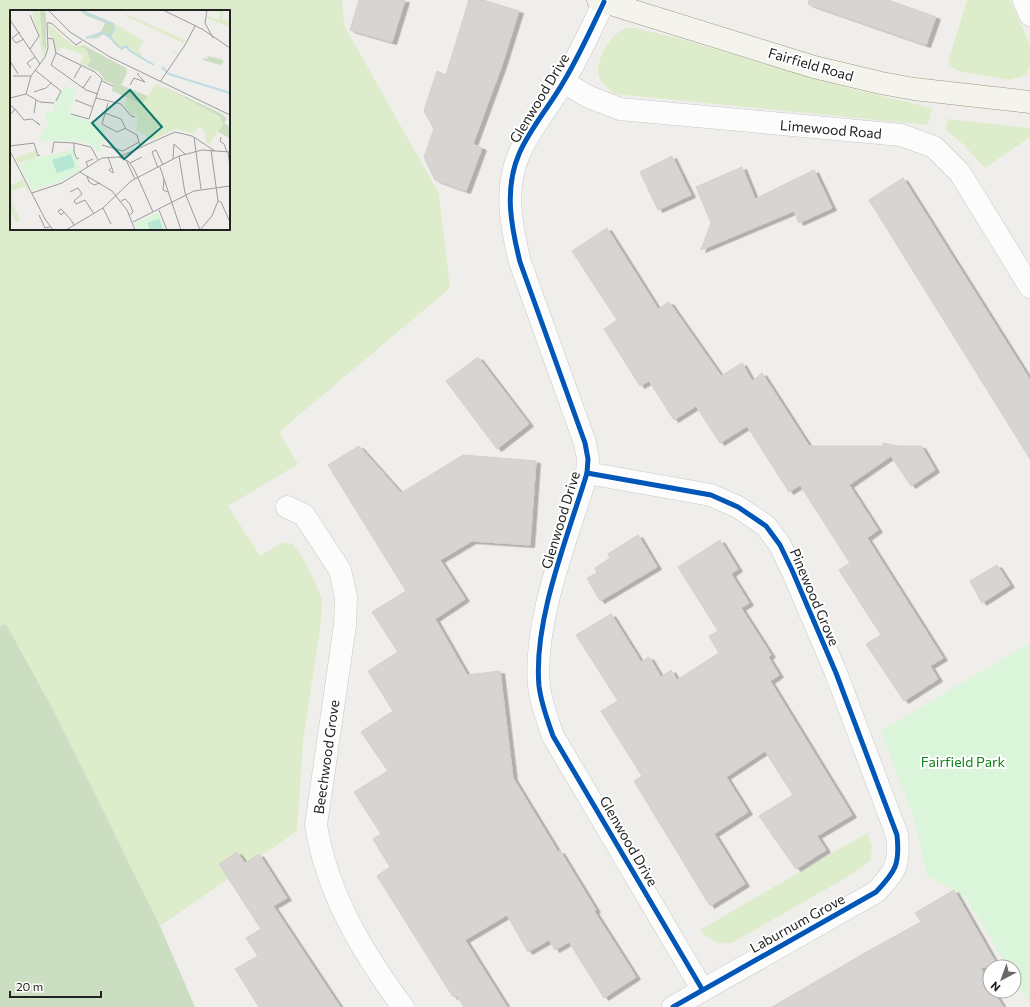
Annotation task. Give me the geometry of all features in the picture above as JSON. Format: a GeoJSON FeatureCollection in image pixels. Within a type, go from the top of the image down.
{"type":"FeatureCollection","features":[{"type":"Feature","properties":{"kind":"street"},"geometry":{"type":"LineString","coordinates":[[1024,0],[1030,15]]}},
{"type":"Feature","properties":{"kind":"street","name":"Glenwood Drive"},"geometry":{"type":"LineString","coordinates":[[601,1],[563,82],[519,155],[512,179],[509,203],[512,232],[520,262],[585,443],[588,459],[587,473],[556,575],[540,640],[539,688],[543,709],[553,736],[702,989]]}},
{"type":"Feature","properties":{"kind":"street","name":"Fairfield Road"},"geometry":{"type":"LineString","coordinates":[[601,1],[814,67],[881,83],[914,89],[1030,102]]}},
{"type":"Feature","properties":{"kind":"street","name":"Limewood Road"},"geometry":{"type":"LineString","coordinates":[[563,82],[614,108],[901,135],[934,147],[960,173],[1030,287]]}},
{"type":"Feature","properties":{"kind":"street","name":"Pinewood Grove"},"geometry":{"type":"LineString","coordinates":[[587,473],[711,495],[738,507],[766,526],[780,545],[792,570],[836,674],[897,835]]}},
{"type":"Feature","properties":{"kind":"street","name":"Beechwood Grove"},"geometry":{"type":"LineString","coordinates":[[287,507],[304,515],[308,521],[340,570],[346,597],[345,625],[316,825],[320,850],[342,911],[366,954],[403,1007]]}},
{"type":"Feature","properties":{"kind":"street","name":"Laburnum Grove"},"geometry":{"type":"LineString","coordinates":[[673,1007],[702,989],[876,892],[893,873],[899,854],[897,835]]}},
{"type":"Feature","properties":{"kind":"green space"},"geometry":{"type":"Polygon","coordinates":[[[0,0],[342,0],[344,25],[439,194],[450,288],[279,432],[298,464],[228,506],[260,556],[283,542],[293,544],[306,563],[322,598],[321,622],[303,741],[297,831],[160,926],[58,719],[6,625],[0,626],[0,0]]]}},
{"type":"Feature","properties":{"kind":"green space"},"geometry":{"type":"Polygon","coordinates":[[[967,0],[1010,0],[1030,45],[1030,67],[1026,75],[1010,80],[963,72],[956,70],[949,64],[949,59],[967,0]]]}},
{"type":"Feature","properties":{"kind":"green space"},"geometry":{"type":"Polygon","coordinates":[[[634,28],[677,38],[848,88],[932,108],[928,125],[615,94],[606,87],[599,78],[598,70],[600,59],[610,40],[619,31],[634,28]]]}},
{"type":"Feature","properties":{"kind":"green space"},"geometry":{"type":"Polygon","coordinates":[[[948,119],[1030,128],[1030,137],[985,168],[963,144],[945,129],[948,119]]]}},
{"type":"Feature","properties":{"kind":"green space"},"geometry":{"type":"Polygon","coordinates":[[[6,624],[58,719],[160,926],[195,1007],[0,1007],[0,626],[6,624]]]}},
{"type":"Feature","properties":{"kind":"green space","name":"Fairfield Park"},"geometry":{"type":"Polygon","coordinates":[[[1030,643],[1030,1004],[1022,990],[1022,959],[1003,959],[965,896],[927,876],[915,821],[881,731],[1030,643]]]}},
{"type":"Feature","properties":{"kind":"green space"},"geometry":{"type":"Polygon","coordinates":[[[867,833],[872,845],[871,860],[847,877],[732,943],[714,941],[700,930],[867,833]]]}},
{"type":"Feature","properties":{"kind":"building"},"geometry":{"type":"Polygon","coordinates":[[[359,0],[405,0],[392,42],[350,30],[359,0]]]}},
{"type":"Feature","properties":{"kind":"building"},"geometry":{"type":"Polygon","coordinates":[[[469,0],[483,0],[519,11],[502,65],[473,144],[482,148],[466,191],[435,180],[424,157],[434,129],[424,111],[437,71],[446,75],[469,0]]]}},
{"type":"Feature","properties":{"kind":"building"},"geometry":{"type":"Polygon","coordinates":[[[809,0],[888,0],[936,17],[926,45],[808,4],[809,0]]]}},
{"type":"Feature","properties":{"kind":"building"},"geometry":{"type":"Polygon","coordinates":[[[672,156],[691,195],[658,210],[640,172],[672,156]]]}},
{"type":"Feature","properties":{"kind":"building"},"geometry":{"type":"Polygon","coordinates":[[[742,167],[755,199],[814,170],[832,208],[799,223],[794,211],[701,250],[711,223],[696,187],[742,167]]]}},
{"type":"Feature","properties":{"kind":"building"},"geometry":{"type":"Polygon","coordinates":[[[903,178],[1030,380],[1030,459],[869,200],[903,178]]]}},
{"type":"Feature","properties":{"kind":"building"},"geometry":{"type":"Polygon","coordinates":[[[607,228],[658,309],[669,302],[721,376],[742,363],[752,381],[762,373],[809,446],[884,446],[882,443],[898,446],[921,446],[935,470],[911,486],[891,456],[849,485],[878,530],[867,538],[943,658],[930,666],[938,679],[904,701],[866,644],[881,635],[839,570],[850,563],[800,485],[789,492],[747,426],[720,443],[696,406],[674,420],[649,381],[640,386],[604,329],[617,320],[572,251],[607,228]]]}},
{"type":"Feature","properties":{"kind":"building"},"geometry":{"type":"Polygon","coordinates":[[[478,357],[529,424],[497,449],[446,381],[478,357]]]}},
{"type":"Feature","properties":{"kind":"building"},"geometry":{"type":"Polygon","coordinates":[[[359,446],[401,493],[463,455],[536,461],[530,545],[472,541],[440,560],[465,599],[435,619],[467,675],[500,671],[513,778],[558,852],[560,851],[596,910],[594,911],[636,977],[604,998],[569,942],[555,950],[549,940],[528,952],[507,915],[465,940],[507,1007],[464,1007],[456,995],[453,997],[377,876],[390,867],[373,839],[381,834],[354,792],[388,771],[361,732],[393,711],[368,671],[398,652],[372,612],[406,591],[328,465],[359,446]]]}},
{"type":"Feature","properties":{"kind":"building"},"geometry":{"type":"Polygon","coordinates":[[[638,535],[657,567],[600,601],[587,578],[597,573],[595,568],[610,558],[608,554],[638,535]]]}},
{"type":"Feature","properties":{"kind":"building"},"geometry":{"type":"Polygon","coordinates":[[[720,540],[738,569],[731,574],[749,603],[741,608],[771,655],[768,657],[779,675],[770,681],[852,815],[817,836],[826,850],[796,869],[759,816],[793,795],[765,751],[726,777],[748,812],[714,834],[745,884],[710,906],[634,781],[642,776],[601,711],[618,701],[576,635],[611,614],[641,662],[649,657],[661,677],[671,670],[677,680],[719,653],[709,636],[718,631],[678,567],[720,540]]]}},
{"type":"Feature","properties":{"kind":"building"},"geometry":{"type":"Polygon","coordinates":[[[997,565],[1010,585],[982,603],[970,581],[997,565]]]}},
{"type":"Feature","properties":{"kind":"building"},"geometry":{"type":"Polygon","coordinates":[[[237,852],[245,863],[259,854],[287,898],[273,906],[340,1007],[259,1007],[235,969],[258,956],[246,938],[261,929],[219,864],[237,852]]]}},
{"type":"Feature","properties":{"kind":"building"},"geometry":{"type":"Polygon","coordinates":[[[954,890],[993,959],[982,959],[982,967],[980,967],[982,971],[982,999],[998,999],[1003,1007],[772,1007],[921,922],[915,913],[954,890]]]}},
{"type":"Feature","properties":{"kind":"cycle path"},"geometry":{"type":"LineString","coordinates":[[604,2],[569,72],[534,126],[519,154],[514,167],[510,194],[510,208],[520,262],[585,443],[588,459],[587,473],[562,551],[547,606],[541,634],[539,686],[546,717],[553,736],[702,989]]}},
{"type":"Feature","properties":{"kind":"cycle path"},"geometry":{"type":"LineString","coordinates":[[587,473],[711,495],[738,507],[766,526],[780,545],[792,570],[836,673],[897,835],[898,853],[895,866],[888,878],[876,892],[673,1007]]}}]}
